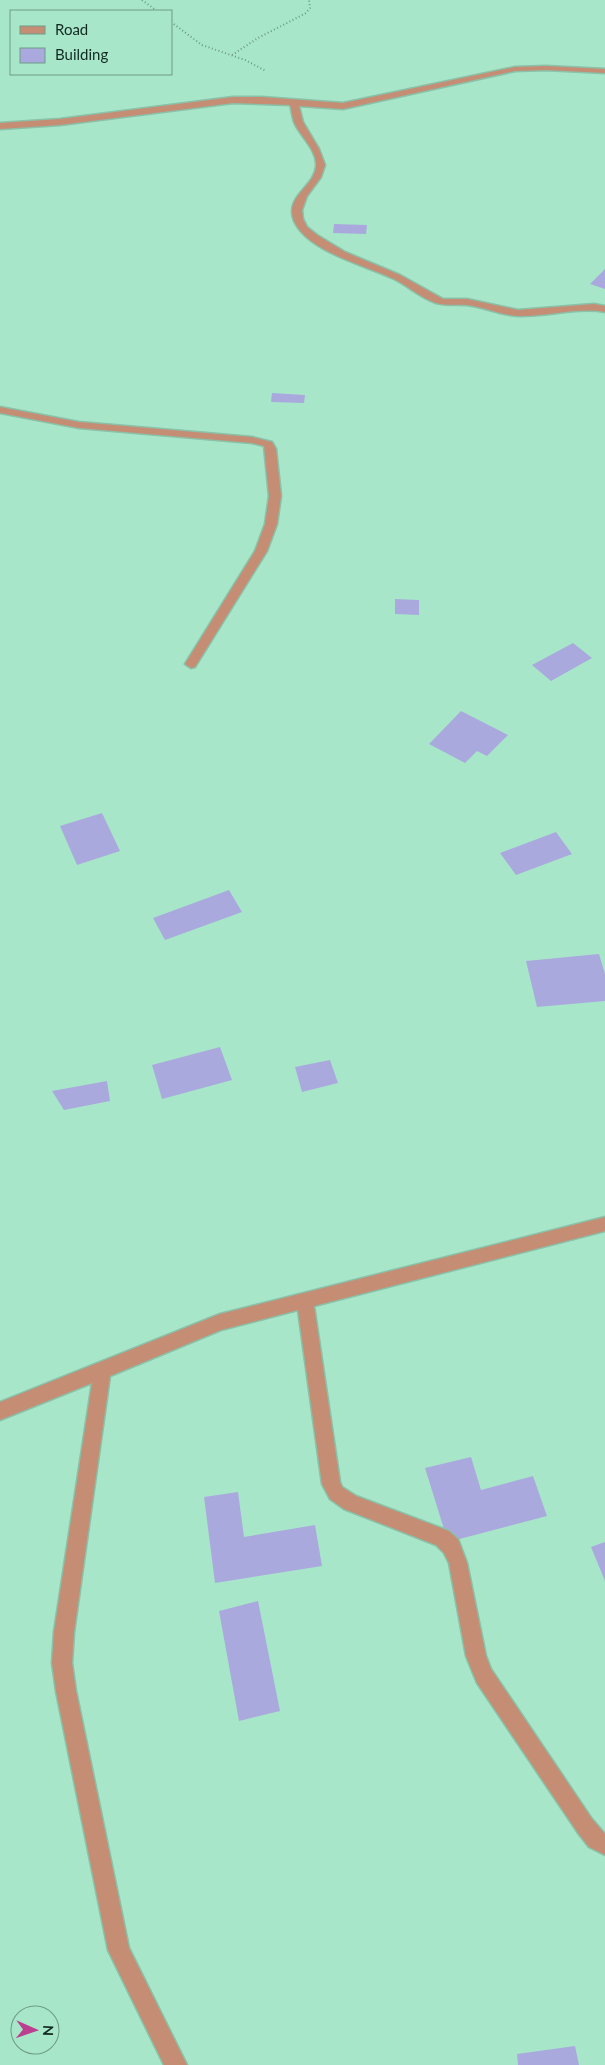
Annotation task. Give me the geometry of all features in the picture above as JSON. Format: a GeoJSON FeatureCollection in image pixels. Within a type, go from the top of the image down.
{"type":"FeatureCollection","features":[{"type":"Feature","properties":{"kind":"street"},"geometry":{"type":"LineString","coordinates":[[0,126],[60,122],[233,100],[262,100],[330,106],[354,104],[515,69],[546,68],[605,71]]}},
{"type":"Feature","properties":{"kind":"street"},"geometry":{"type":"LineString","coordinates":[[294,103],[299,124],[316,150],[321,166],[318,175],[302,195],[298,206],[298,218],[303,228],[326,246],[398,278],[442,302],[465,302],[503,312],[521,314],[585,307],[605,308]]}},
{"type":"Feature","properties":{"kind":"street"},"geometry":{"type":"LineString","coordinates":[[0,410],[79,424],[252,440],[268,444],[271,449],[275,496],[271,524],[261,551],[190,664]]}},
{"type":"Feature","properties":{"kind":"street"},"geometry":{"type":"LineString","coordinates":[[0,1411],[220,1322],[605,1224]]}},
{"type":"Feature","properties":{"kind":"street"},"geometry":{"type":"LineString","coordinates":[[305,1301],[331,1484],[336,1493],[350,1503],[442,1538],[451,1546],[458,1563],[476,1656],[484,1676],[584,1826],[596,1840],[605,1845]]}},
{"type":"Feature","properties":{"kind":"street"},"geometry":{"type":"LineString","coordinates":[[102,1371],[64,1632],[62,1663],[66,1691],[119,1950],[176,2065]]}},
{"type":"Feature","properties":{"kind":"path"},"geometry":{"type":"LineString","coordinates":[[142,0],[156,10]]}},
{"type":"Feature","properties":{"kind":"path"},"geometry":{"type":"LineString","coordinates":[[231,55],[258,38],[306,13],[310,8],[310,0]]}},
{"type":"Feature","properties":{"kind":"path"},"geometry":{"type":"LineString","coordinates":[[172,23],[193,39],[248,60],[272,75],[283,86],[294,103]]}},
{"type":"Feature","properties":{"kind":"building"},"geometry":{"type":"Polygon","coordinates":[[[334,224],[367,225],[366,234],[333,233],[334,224]]]}},
{"type":"Feature","properties":{"kind":"building"},"geometry":{"type":"Polygon","coordinates":[[[605,269],[605,289],[590,284],[605,269]]]}},
{"type":"Feature","properties":{"kind":"building"},"geometry":{"type":"Polygon","coordinates":[[[272,393],[305,395],[304,403],[271,402],[272,393]]]}},
{"type":"Feature","properties":{"kind":"building"},"geometry":{"type":"Polygon","coordinates":[[[395,599],[419,600],[419,615],[395,614],[395,599]]]}},
{"type":"Feature","properties":{"kind":"building"},"geometry":{"type":"Polygon","coordinates":[[[573,643],[592,658],[551,681],[532,665],[573,643]]]}},
{"type":"Feature","properties":{"kind":"building"},"geometry":{"type":"Polygon","coordinates":[[[461,711],[508,735],[487,756],[477,751],[465,763],[429,744],[461,711]]]}},
{"type":"Feature","properties":{"kind":"building"},"geometry":{"type":"Polygon","coordinates":[[[102,813],[120,851],[77,865],[60,826],[102,813]]]}},
{"type":"Feature","properties":{"kind":"building"},"geometry":{"type":"Polygon","coordinates":[[[556,832],[572,854],[516,875],[500,853],[556,832]]]}},
{"type":"Feature","properties":{"kind":"building"},"geometry":{"type":"Polygon","coordinates":[[[229,890],[242,912],[165,940],[153,918],[229,890]]]}},
{"type":"Feature","properties":{"kind":"building"},"geometry":{"type":"Polygon","coordinates":[[[599,954],[605,974],[605,1001],[537,1007],[526,961],[599,954]]]}},
{"type":"Feature","properties":{"kind":"building"},"geometry":{"type":"Polygon","coordinates":[[[220,1047],[232,1080],[162,1099],[152,1065],[220,1047]]]}},
{"type":"Feature","properties":{"kind":"building"},"geometry":{"type":"Polygon","coordinates":[[[330,1060],[338,1083],[302,1092],[295,1067],[330,1060]]]}},
{"type":"Feature","properties":{"kind":"building"},"geometry":{"type":"Polygon","coordinates":[[[107,1081],[110,1101],[64,1110],[52,1091],[107,1081]]]}},
{"type":"Feature","properties":{"kind":"building"},"geometry":{"type":"Polygon","coordinates":[[[471,1457],[481,1490],[533,1476],[547,1516],[448,1542],[425,1468],[471,1457]]]}},
{"type":"Feature","properties":{"kind":"building"},"geometry":{"type":"Polygon","coordinates":[[[238,1492],[244,1537],[315,1525],[322,1566],[215,1583],[204,1497],[238,1492]]]}},
{"type":"Feature","properties":{"kind":"building"},"geometry":{"type":"Polygon","coordinates":[[[605,1542],[605,1581],[591,1547],[605,1542]]]}},
{"type":"Feature","properties":{"kind":"building"},"geometry":{"type":"Polygon","coordinates":[[[258,1601],[280,1711],[239,1721],[219,1611],[258,1601]]]}},
{"type":"Feature","properties":{"kind":"building"},"geometry":{"type":"Polygon","coordinates":[[[575,2046],[579,2065],[518,2065],[517,2054],[575,2046]]]}}]}
